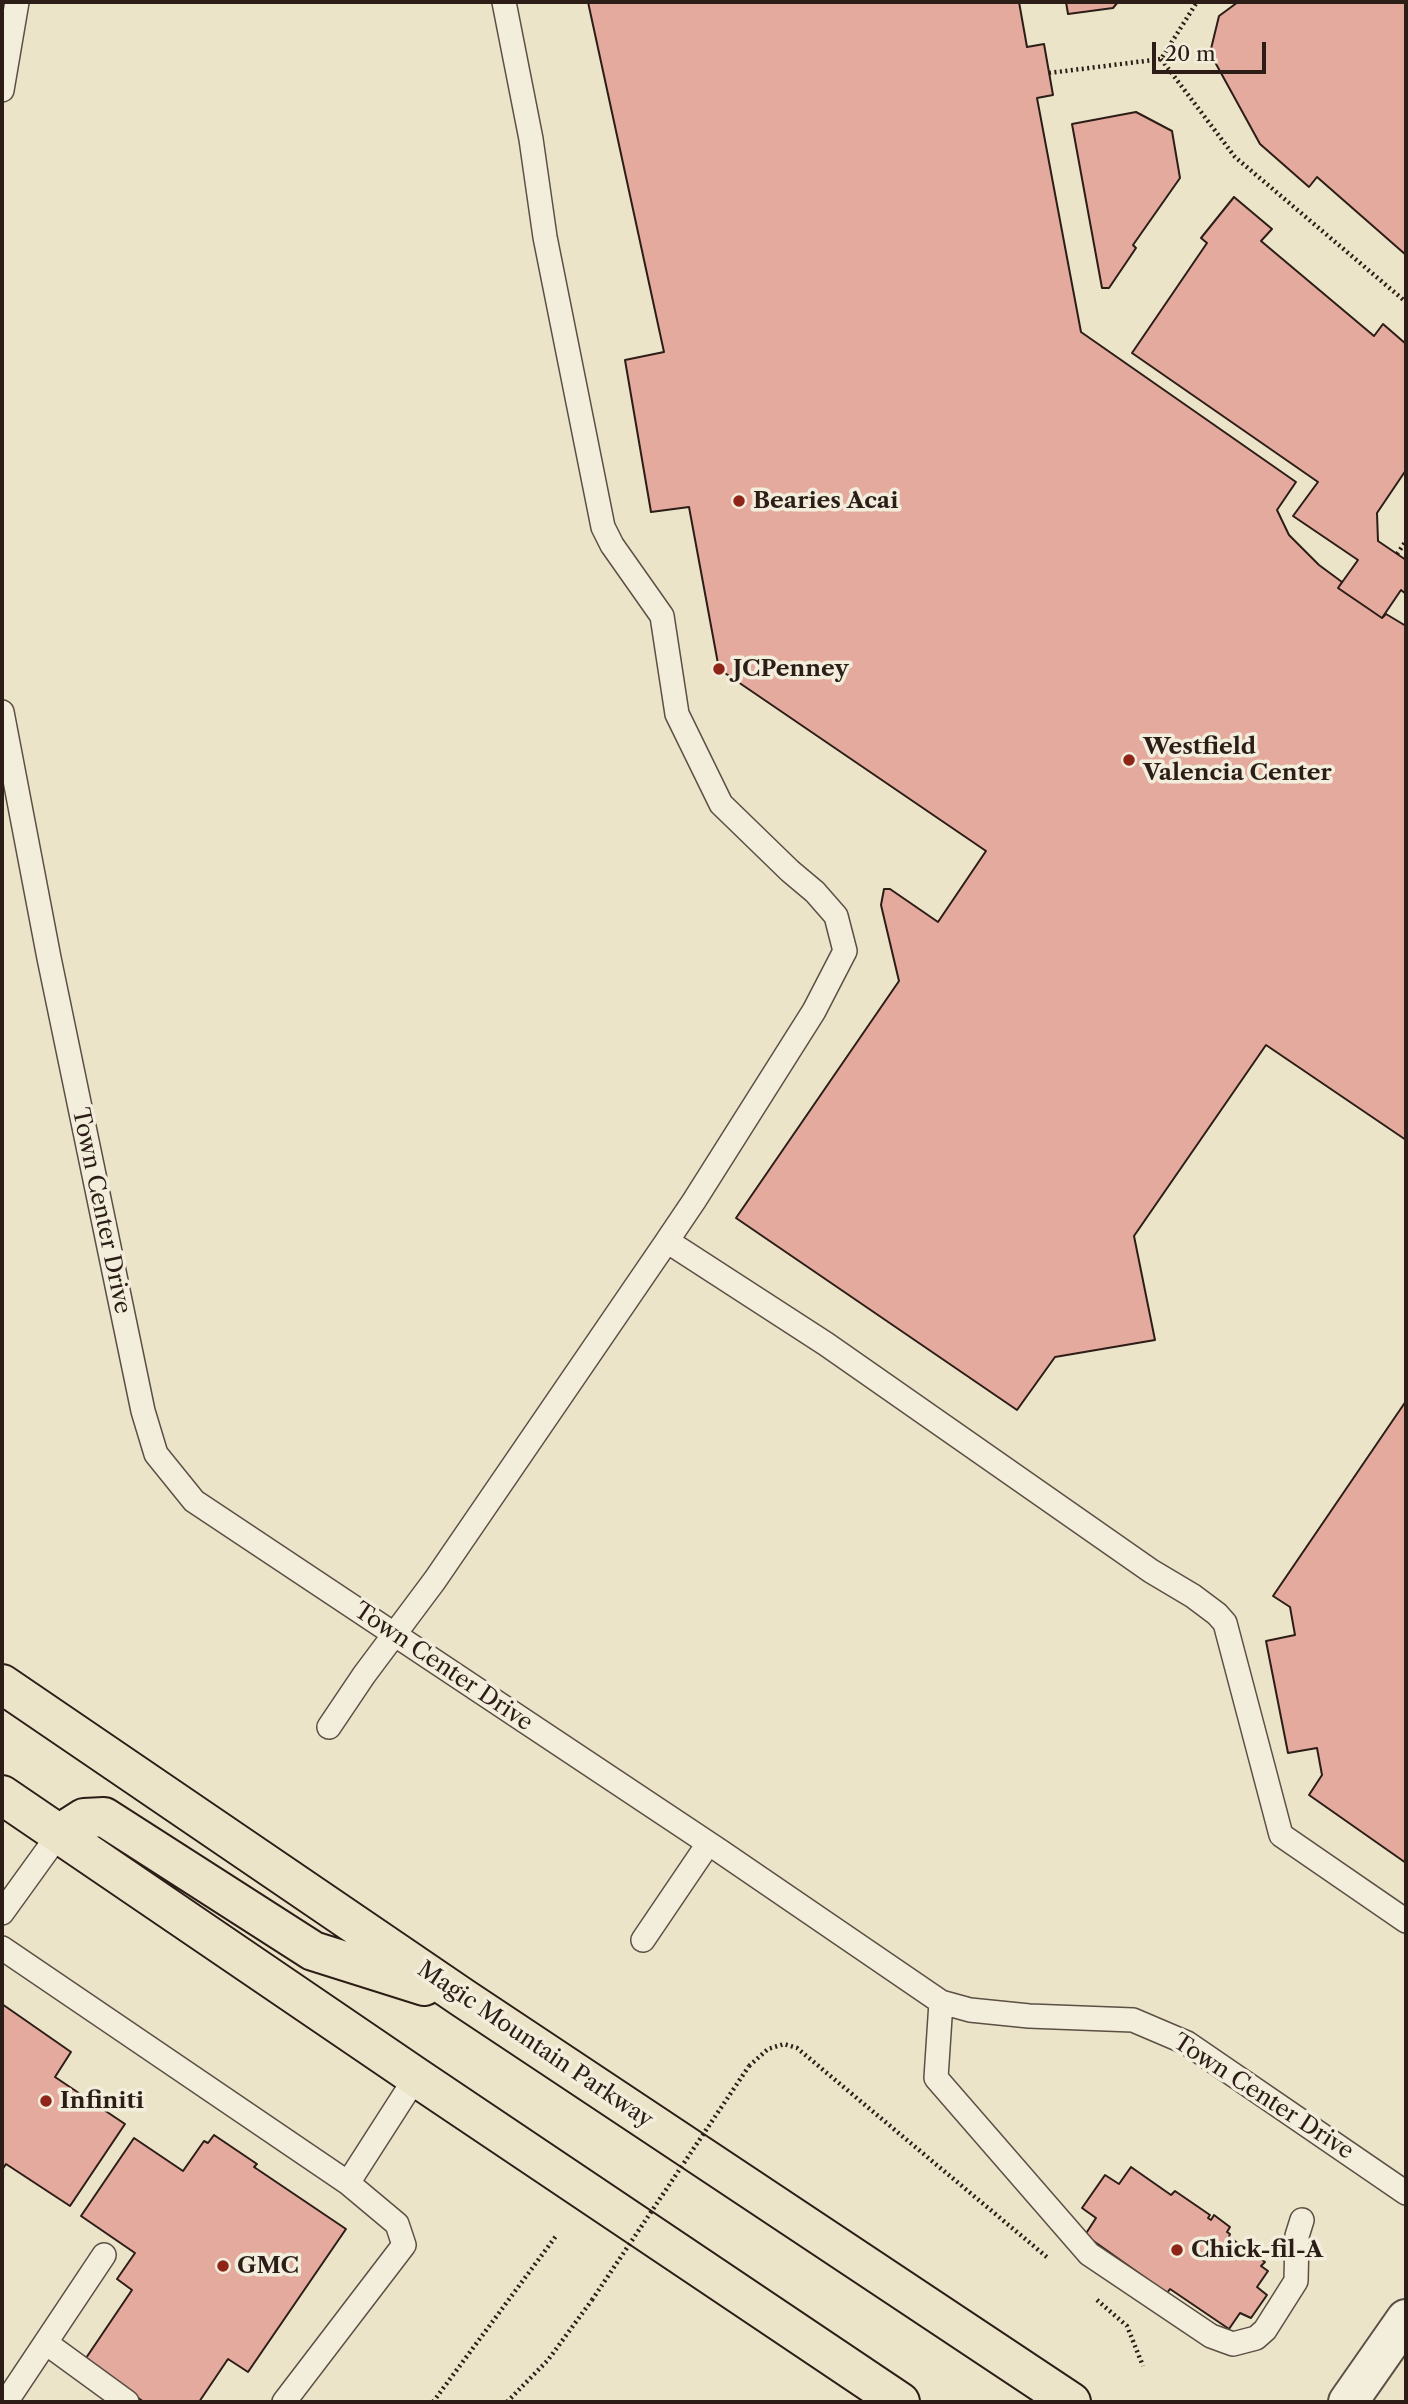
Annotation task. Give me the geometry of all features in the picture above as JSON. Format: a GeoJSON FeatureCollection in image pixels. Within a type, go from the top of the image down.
{"type":"FeatureCollection","features":[{"type":"Feature","properties":{"kind":"main road","name":"Magic Mountain Parkway"},"geometry":{"type":"LineString","coordinates":[[2,1684],[463,1997],[1070,2402]]}},
{"type":"Feature","properties":{"kind":"main road"},"geometry":{"type":"LineString","coordinates":[[2,1795],[415,2077],[900,2402]]}},
{"type":"Feature","properties":{"kind":"main road"},"geometry":{"type":"LineString","coordinates":[[60,1835],[84,1818],[104,1817],[313,1951],[463,1997]]}},
{"type":"Feature","properties":{"kind":"street"},"geometry":{"type":"LineString","coordinates":[[1348,2402],[1406,2319]]}},
{"type":"Feature","properties":{"kind":"lane"},"geometry":{"type":"LineString","coordinates":[[2,90],[17,2]]}},
{"type":"Feature","properties":{"kind":"lane"},"geometry":{"type":"LineString","coordinates":[[329,1727],[435,1580],[694,1202],[814,1011],[845,951],[836,916],[815,892],[721,804],[677,714],[662,616],[612,545],[603,527],[545,237],[531,139],[504,2]]}},
{"type":"Feature","properties":{"kind":"lane","name":"Town Center Drive"},"geometry":{"type":"LineString","coordinates":[[2,712],[49,958],[143,1411],[156,1454],[194,1501],[941,2002],[970,2010],[1029,2016],[1133,2020],[1188,2043],[1406,2193]]}},
{"type":"Feature","properties":{"kind":"lane"},"geometry":{"type":"LineString","coordinates":[[667,1241],[816,1337],[1134,1560],[1217,1614],[1225,1623],[1281,1835],[1406,1921]]}},
{"type":"Feature","properties":{"kind":"lane"},"geometry":{"type":"LineString","coordinates":[[2,1913],[60,1835]]}},
{"type":"Feature","properties":{"kind":"lane"},"geometry":{"type":"LineString","coordinates":[[643,1940],[708,1844]]}},
{"type":"Feature","properties":{"kind":"lane"},"geometry":{"type":"LineString","coordinates":[[2,1948],[348,2183],[397,2224],[404,2245],[284,2402]]}},
{"type":"Feature","properties":{"kind":"lane"},"geometry":{"type":"LineString","coordinates":[[941,2002],[936,2078],[1089,2254],[1211,2336],[1233,2344],[1256,2339],[1265,2330],[1296,2281],[1297,2236],[1302,2220]]}},
{"type":"Feature","properties":{"kind":"lane"},"geometry":{"type":"LineString","coordinates":[[348,2183],[415,2077]]}},
{"type":"Feature","properties":{"kind":"lane"},"geometry":{"type":"LineString","coordinates":[[6,2402],[104,2255]]}},
{"type":"Feature","properties":{"kind":"lane"},"geometry":{"type":"LineString","coordinates":[[46,2343],[127,2402]]}},
{"type":"Feature","properties":{"kind":"path"},"geometry":{"type":"LineString","coordinates":[[1161,59],[1197,2]]}},
{"type":"Feature","properties":{"kind":"path"},"geometry":{"type":"LineString","coordinates":[[1049,73],[1161,59]]}},
{"type":"Feature","properties":{"kind":"path"},"geometry":{"type":"LineString","coordinates":[[1161,59],[1235,157],[1406,302]]}},
{"type":"Feature","properties":{"kind":"path"},"geometry":{"type":"LineString","coordinates":[[1397,554],[1406,541]]}},
{"type":"Feature","properties":{"kind":"path"},"geometry":{"type":"LineString","coordinates":[[507,2402],[548,2360],[592,2300],[749,2066],[768,2049],[784,2044],[797,2048],[1058,2266]]}},
{"type":"Feature","properties":{"kind":"path"},"geometry":{"type":"LineString","coordinates":[[433,2402],[556,2236]]}},
{"type":"Feature","properties":{"kind":"path"},"geometry":{"type":"LineString","coordinates":[[1088,2292],[1127,2326],[1143,2366]]}},
{"type":"Feature","properties":{"kind":"building","name":"Westfield Valencia Center"},"geometry":{"type":"Polygon","coordinates":[[[588,2],[1019,2],[1027,47],[1044,44],[1053,95],[1037,98],[1081,332],[1296,482],[1277,510],[1289,535],[1319,565],[1342,582],[1338,588],[1382,618],[1386,614],[1406,626],[1406,1140],[1266,1045],[1134,1236],[1155,1340],[1055,1357],[1017,1410],[736,1218],[899,981],[881,905],[884,889],[890,889],[938,922],[986,851],[719,669],[689,507],[651,512],[625,360],[664,352],[588,2]]]}},
{"type":"Feature","properties":{"kind":"building"},"geometry":{"type":"Polygon","coordinates":[[[1066,2],[1118,2],[1113,8],[1068,14],[1066,2]]]}},
{"type":"Feature","properties":{"kind":"building"},"geometry":{"type":"Polygon","coordinates":[[[1238,2],[1406,2],[1406,255],[1317,177],[1309,187],[1260,144],[1210,53],[1219,16],[1238,2]]]}},
{"type":"Feature","properties":{"kind":"building"},"geometry":{"type":"Polygon","coordinates":[[[1136,112],[1172,131],[1180,178],[1133,245],[1136,248],[1109,288],[1102,288],[1072,124],[1136,112]]]}},
{"type":"Feature","properties":{"kind":"building"},"geometry":{"type":"Polygon","coordinates":[[[1234,197],[1272,229],[1261,241],[1374,336],[1383,324],[1406,344],[1406,470],[1377,513],[1378,541],[1406,560],[1406,594],[1401,590],[1382,618],[1338,588],[1358,560],[1293,516],[1318,482],[1132,353],[1207,243],[1201,238],[1234,197]]]}},
{"type":"Feature","properties":{"kind":"building"},"geometry":{"type":"Polygon","coordinates":[[[1406,1401],[1406,1863],[1309,1795],[1322,1775],[1317,1748],[1288,1753],[1266,1641],[1295,1635],[1290,1607],[1273,1596],[1406,1401]]]}},
{"type":"Feature","properties":{"kind":"building","name":"Infiniti"},"geometry":{"type":"Polygon","coordinates":[[[2,2004],[71,2052],[55,2077],[125,2124],[70,2206],[6,2164],[2,2170],[2,2004]]]}},
{"type":"Feature","properties":{"kind":"building","name":"GMC"},"geometry":{"type":"Polygon","coordinates":[[[214,2135],[257,2164],[254,2167],[346,2229],[248,2372],[228,2359],[199,2402],[144,2402],[84,2361],[132,2290],[117,2279],[135,2253],[81,2216],[134,2138],[183,2171],[204,2141],[208,2143],[214,2135]]]}},
{"type":"Feature","properties":{"kind":"building","name":"Chick-fil-A"},"geometry":{"type":"Polygon","coordinates":[[[1131,2167],[1171,2195],[1175,2191],[1210,2215],[1208,2218],[1211,2220],[1214,2215],[1230,2227],[1227,2232],[1229,2237],[1265,2262],[1261,2266],[1268,2271],[1257,2287],[1267,2295],[1251,2318],[1240,2313],[1229,2329],[1170,2289],[1167,2293],[1085,2235],[1096,2218],[1082,2208],[1105,2175],[1119,2184],[1131,2167]]]}},
{"type":"Feature","properties":{"kind":"place","name":"Bearies Acai"},"geometry":{"type":"Point","coordinates":[739,501]}},
{"type":"Feature","properties":{"kind":"place","name":"JCPenney"},"geometry":{"type":"Point","coordinates":[719,669]}},
{"type":"Feature","properties":{"kind":"place","name":"Westfield Valencia Center"},"geometry":{"type":"Point","coordinates":[1129,760]}},
{"type":"Feature","properties":{"kind":"place","name":"Infiniti"},"geometry":{"type":"Point","coordinates":[46,2101]}},
{"type":"Feature","properties":{"kind":"place","name":"Chick-fil-A"},"geometry":{"type":"Point","coordinates":[1177,2250]}},
{"type":"Feature","properties":{"kind":"place","name":"GMC"},"geometry":{"type":"Point","coordinates":[223,2266]}}]}
